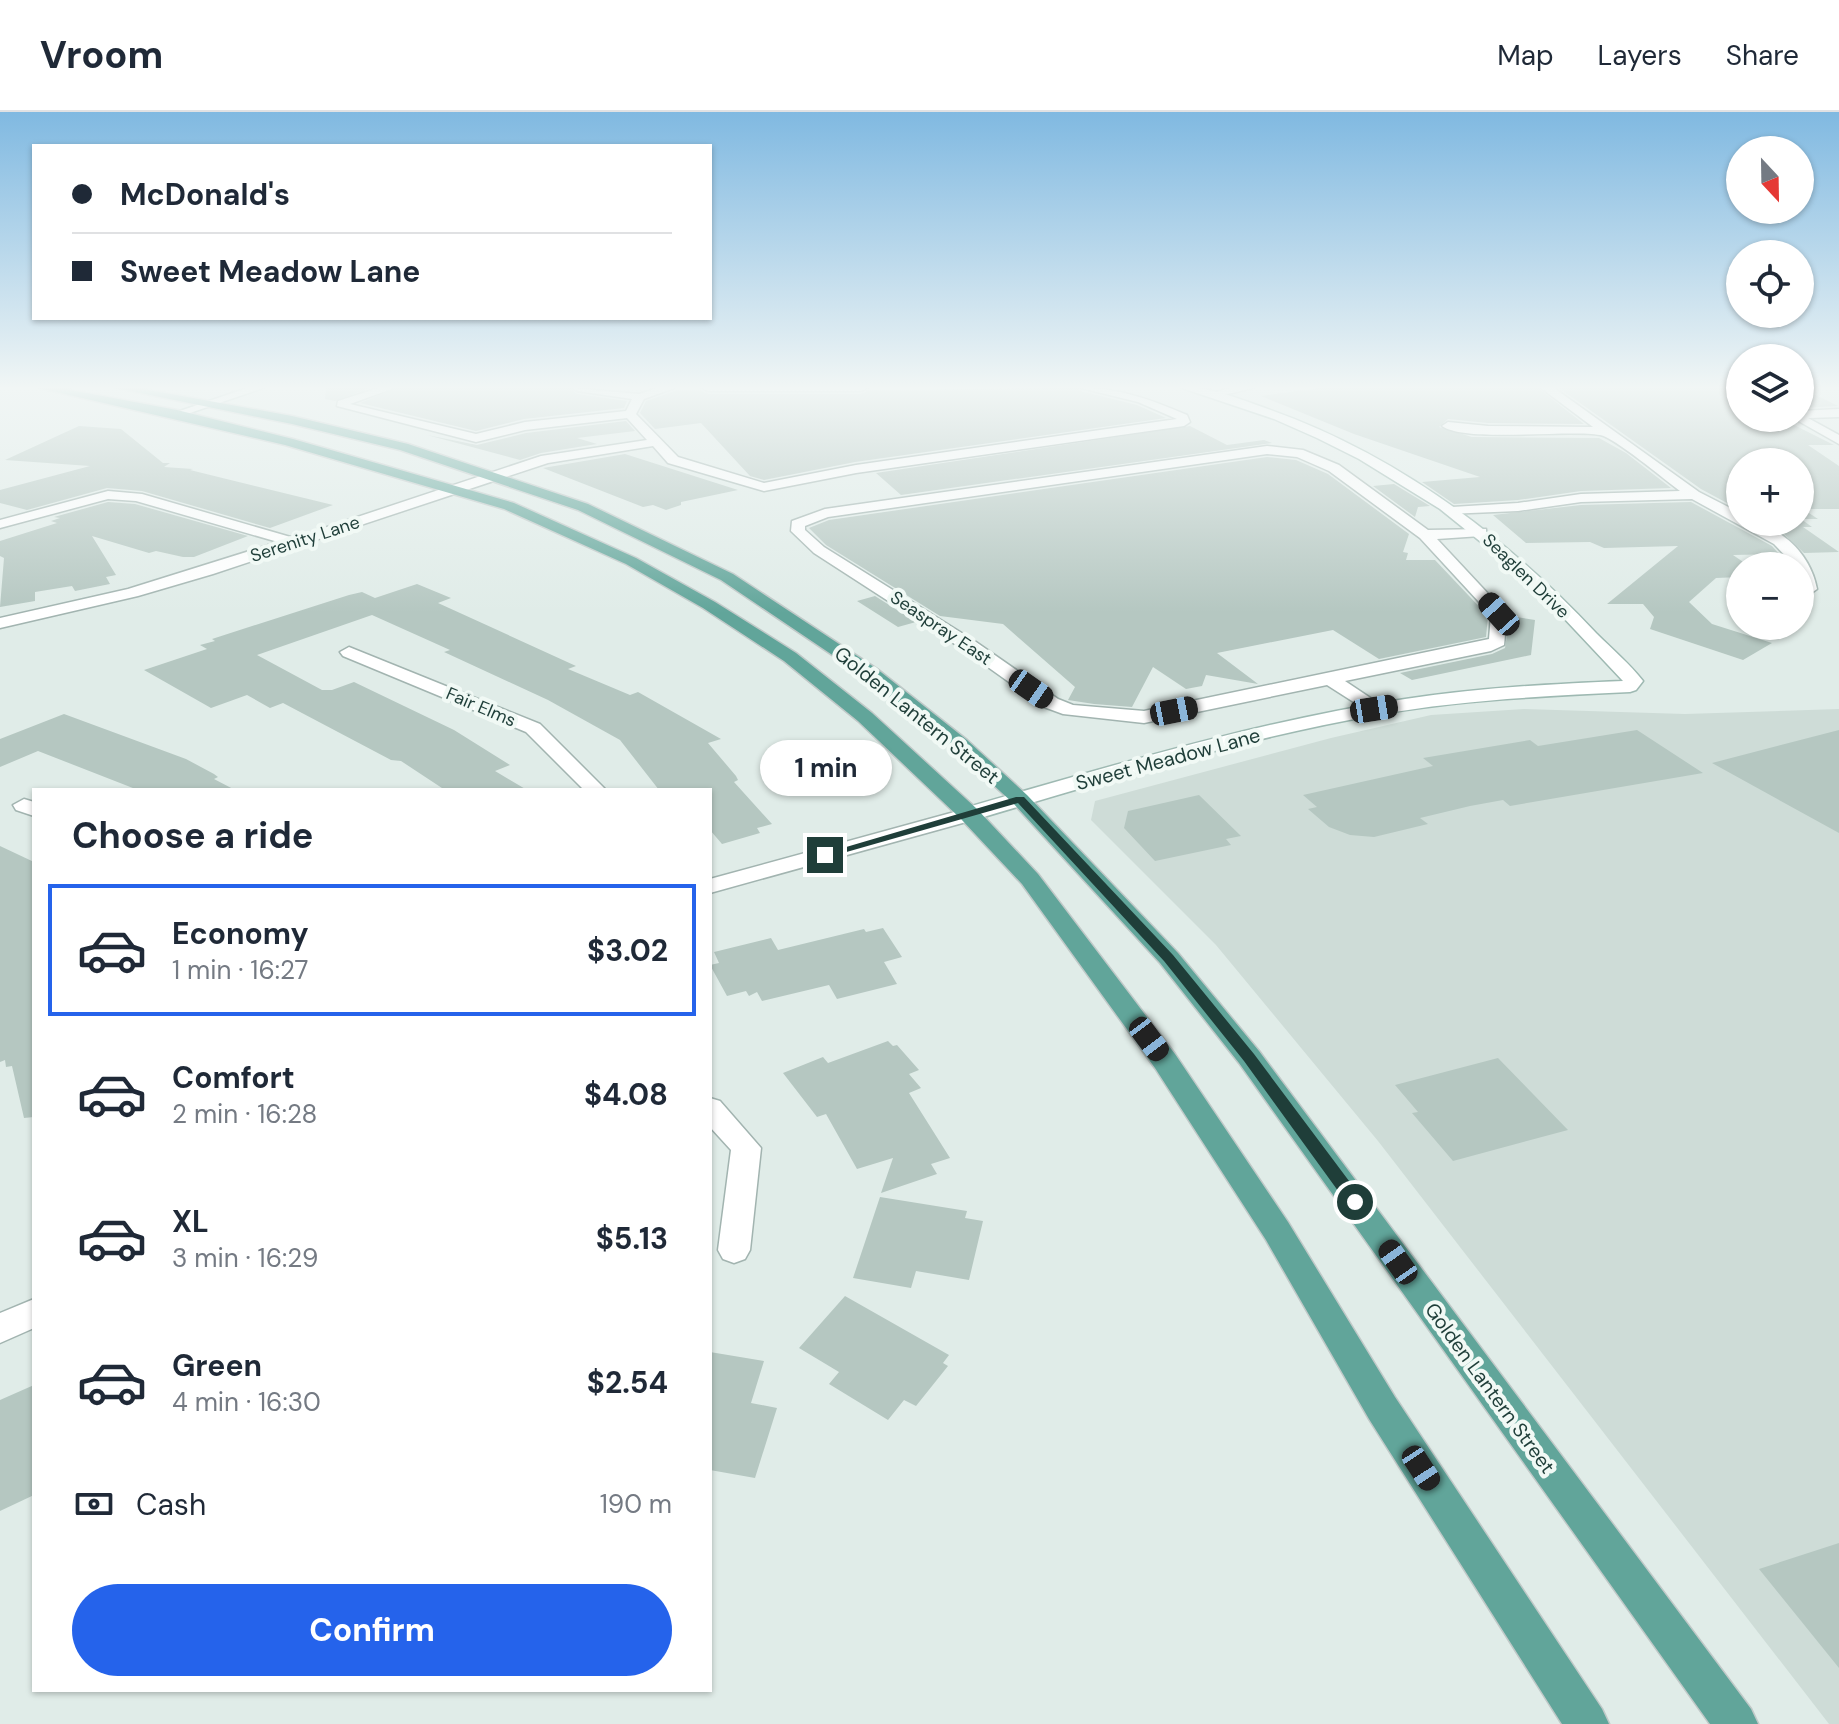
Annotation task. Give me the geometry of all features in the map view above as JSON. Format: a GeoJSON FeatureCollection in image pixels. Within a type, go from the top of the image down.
{"type":"FeatureCollection","features":[{"type":"Feature","properties":{"kind":"main road","name":"Golden Lantern Street"},"geometry":{"type":"LineString","coordinates":[[367,463],[509,506],[590,542],[709,605],[801,665],[903,751],[969,814],[1030,879],[1165,1061],[1277,1231],[1382,1408],[1587,1724]]}},
{"type":"Feature","properties":{"kind":"main road","name":"Golden Lantern Street"},"geometry":{"type":"LineString","coordinates":[[451,463],[583,507],[727,577],[871,673],[960,744],[1020,799],[1169,958],[1249,1057],[1736,1724]]}},
{"type":"Feature","properties":{"kind":"street","name":"Serenity Lane"},"geometry":{"type":"LineString","coordinates":[[0,623],[132,593],[533,463]]}},
{"type":"Feature","properties":{"kind":"street"},"geometry":{"type":"LineString","coordinates":[[679,463],[764,487],[896,463]]}},
{"type":"Feature","properties":{"kind":"street","name":"Seaspray East"},"geometry":{"type":"LineString","coordinates":[[1174,463],[825,513],[797,524],[798,531],[819,550],[970,646],[1051,703],[1070,710],[1144,717],[1491,646],[1498,641],[1499,614],[1425,535],[1334,468],[1323,463]]}},
{"type":"Feature","properties":{"kind":"street","name":"Seaglen Drive"},"geometry":{"type":"LineString","coordinates":[[1376,463],[1452,511],[1522,566],[1634,681]]}},
{"type":"Feature","properties":{"kind":"street"},"geometry":{"type":"LineString","coordinates":[[1650,463],[1694,495],[1726,512]]}},
{"type":"Feature","properties":{"kind":"street"},"geometry":{"type":"LineString","coordinates":[[0,524],[108,495],[137,497],[293,542]]}},
{"type":"Feature","properties":{"kind":"street"},"geometry":{"type":"LineString","coordinates":[[1452,511],[1518,507],[1581,498],[1694,495]]}},
{"type":"Feature","properties":{"kind":"street"},"geometry":{"type":"LineString","coordinates":[[1425,535],[1481,532]]}},
{"type":"Feature","properties":{"kind":"street"},"geometry":{"type":"LineString","coordinates":[[1769,536],[1796,552]]}},
{"type":"Feature","properties":{"kind":"street","name":"Fair Elms"},"geometry":{"type":"LineString","coordinates":[[349,652],[533,728],[594,788]]}},
{"type":"Feature","properties":{"kind":"street"},"geometry":{"type":"LineString","coordinates":[[1330,679],[1374,709]]}},
{"type":"Feature","properties":{"kind":"street","name":"Sweet Meadow Lane"},"geometry":{"type":"LineString","coordinates":[[712,885],[1172,755],[1374,709],[1459,697],[1630,686],[1634,681]]}},
{"type":"Feature","properties":{"kind":"street"},"geometry":{"type":"LineString","coordinates":[[712,1110],[746,1148],[734,1250]]}},
{"type":"Feature","properties":{"kind":"street"},"geometry":{"type":"LineString","coordinates":[[0,1329],[32,1314]]}},
{"type":"Feature","properties":{"kind":"shaded area"},"geometry":{"type":"Polygon","coordinates":[[[1524,709],[1685,714],[1839,709],[1839,1724],[1829,1724],[1378,1141],[1216,945],[1091,820],[1095,801],[1331,738],[1431,715],[1524,709]]]}},
{"type":"Feature","properties":{"kind":"building"},"geometry":{"type":"Polygon","coordinates":[[[51,463],[170,463],[164,467],[193,469],[190,470],[333,505],[270,528],[142,491],[107,488],[27,510],[0,503],[0,490],[90,466],[51,463]]]}},
{"type":"Feature","properties":{"kind":"building"},"geometry":{"type":"Polygon","coordinates":[[[571,463],[654,463],[738,490],[681,502],[681,505],[666,510],[653,505],[643,507],[543,468],[571,463]]]}},
{"type":"Feature","properties":{"kind":"building"},"geometry":{"type":"Polygon","coordinates":[[[738,463],[849,463],[764,480],[750,476],[738,463]]]}},
{"type":"Feature","properties":{"kind":"building"},"geometry":{"type":"Polygon","coordinates":[[[941,463],[1128,463],[901,495],[876,473],[941,463]]]}},
{"type":"Feature","properties":{"kind":"building"},"geometry":{"type":"Polygon","coordinates":[[[1224,463],[1303,463],[1328,474],[1409,534],[1403,552],[1408,553],[1406,560],[1435,560],[1488,616],[1486,637],[1379,659],[1333,630],[1217,653],[1258,684],[1206,675],[1202,686],[1186,689],[1153,667],[1132,707],[1068,700],[1075,687],[1003,624],[940,616],[826,545],[809,528],[829,520],[1224,463]]]}},
{"type":"Feature","properties":{"kind":"building"},"geometry":{"type":"Polygon","coordinates":[[[1440,463],[1639,463],[1671,488],[1581,491],[1518,500],[1454,504],[1422,482],[1480,477],[1440,463]]]}},
{"type":"Feature","properties":{"kind":"building"},"geometry":{"type":"Polygon","coordinates":[[[1665,463],[1726,463],[1726,502],[1701,489],[1665,463]]]}},
{"type":"Feature","properties":{"kind":"building"},"geometry":{"type":"Polygon","coordinates":[[[1814,463],[1839,466],[1839,509],[1814,509],[1814,463]]]}},
{"type":"Feature","properties":{"kind":"building"},"geometry":{"type":"Polygon","coordinates":[[[1394,484],[1430,506],[1418,507],[1415,517],[1373,486],[1394,484]]]}},
{"type":"Feature","properties":{"kind":"building"},"geometry":{"type":"Polygon","coordinates":[[[108,502],[135,504],[248,536],[194,557],[183,557],[156,551],[149,553],[92,536],[116,575],[106,577],[110,584],[75,591],[72,586],[35,592],[35,601],[0,607],[4,558],[0,556],[0,541],[57,523],[51,521],[60,518],[54,517],[108,502]]]}},
{"type":"Feature","properties":{"kind":"building"},"geometry":{"type":"Polygon","coordinates":[[[1691,502],[1726,521],[1726,536],[1754,536],[1772,546],[1777,552],[1726,552],[1726,578],[1716,578],[1689,602],[1712,624],[1726,628],[1726,640],[1772,643],[1743,660],[1650,629],[1654,617],[1643,604],[1607,604],[1678,546],[1604,548],[1590,542],[1526,543],[1493,515],[1581,505],[1691,502]]]}},
{"type":"Feature","properties":{"kind":"building"},"geometry":{"type":"Polygon","coordinates":[[[1814,535],[1839,552],[1814,553],[1803,552],[1786,536],[1814,535]]]}},
{"type":"Feature","properties":{"kind":"building"},"geometry":{"type":"Polygon","coordinates":[[[417,584],[451,598],[438,603],[576,666],[568,669],[630,695],[638,692],[721,739],[708,743],[736,776],[738,780],[734,782],[772,824],[757,828],[760,833],[722,844],[712,832],[712,788],[657,788],[620,740],[548,700],[444,652],[450,650],[372,615],[257,655],[322,690],[332,690],[354,682],[454,730],[510,765],[495,771],[524,788],[442,788],[401,761],[391,760],[283,703],[270,708],[247,695],[211,708],[144,670],[207,649],[200,645],[215,641],[212,639],[349,595],[362,592],[375,598],[417,584]]]}},
{"type":"Feature","properties":{"kind":"building"},"geometry":{"type":"Polygon","coordinates":[[[875,596],[916,622],[898,627],[857,601],[875,596]]]}},
{"type":"Feature","properties":{"kind":"building"},"geometry":{"type":"Polygon","coordinates":[[[1510,616],[1535,620],[1531,655],[1412,680],[1400,673],[1492,654],[1505,648],[1510,616]]]}},
{"type":"Feature","properties":{"kind":"building"},"geometry":{"type":"Polygon","coordinates":[[[64,714],[186,759],[214,774],[218,777],[214,779],[231,788],[133,788],[38,751],[0,767],[0,739],[64,714]]]}},
{"type":"Feature","properties":{"kind":"building"},"geometry":{"type":"Polygon","coordinates":[[[1637,730],[1703,773],[1510,806],[1503,800],[1470,806],[1420,818],[1428,824],[1374,837],[1350,835],[1329,827],[1308,809],[1317,807],[1303,795],[1433,766],[1423,758],[1530,740],[1538,746],[1637,730]]]}},
{"type":"Feature","properties":{"kind":"building"},"geometry":{"type":"Polygon","coordinates":[[[1839,730],[1839,833],[1712,763],[1839,730]]]}},
{"type":"Feature","properties":{"kind":"building"},"geometry":{"type":"Polygon","coordinates":[[[1199,795],[1241,836],[1226,839],[1231,845],[1155,861],[1124,828],[1128,811],[1199,795]]]}},
{"type":"Feature","properties":{"kind":"building"},"geometry":{"type":"Polygon","coordinates":[[[0,846],[32,861],[32,1117],[24,1118],[12,1066],[6,1067],[5,1060],[0,1062],[0,846]]]}},
{"type":"Feature","properties":{"kind":"building"},"geometry":{"type":"Polygon","coordinates":[[[883,928],[902,957],[884,962],[897,984],[837,999],[829,985],[762,1001],[757,992],[749,996],[746,991],[727,996],[712,969],[712,965],[719,963],[714,952],[771,938],[778,950],[864,929],[866,932],[883,928]]]}},
{"type":"Feature","properties":{"kind":"building"},"geometry":{"type":"Polygon","coordinates":[[[888,1041],[893,1046],[897,1045],[919,1070],[909,1074],[921,1088],[909,1093],[950,1158],[931,1164],[937,1174],[881,1193],[893,1158],[857,1169],[826,1114],[817,1117],[783,1073],[823,1057],[828,1063],[888,1041]]]}},
{"type":"Feature","properties":{"kind":"building"},"geometry":{"type":"Polygon","coordinates":[[[1498,1058],[1568,1130],[1453,1161],[1412,1113],[1418,1112],[1395,1085],[1498,1058]]]}},
{"type":"Feature","properties":{"kind":"building"},"geometry":{"type":"Polygon","coordinates":[[[880,1197],[967,1211],[965,1218],[983,1221],[969,1280],[916,1271],[911,1288],[853,1278],[880,1197]]]}},
{"type":"Feature","properties":{"kind":"building"},"geometry":{"type":"Polygon","coordinates":[[[845,1296],[949,1355],[943,1363],[948,1366],[916,1406],[904,1400],[888,1420],[829,1384],[839,1372],[799,1348],[845,1296]]]}},
{"type":"Feature","properties":{"kind":"building"},"geometry":{"type":"Polygon","coordinates":[[[712,1352],[764,1361],[751,1403],[777,1408],[755,1478],[712,1470],[712,1352]]]}},
{"type":"Feature","properties":{"kind":"building"},"geometry":{"type":"Polygon","coordinates":[[[32,1386],[32,1496],[0,1511],[0,1400],[32,1386]]]}},
{"type":"Feature","properties":{"kind":"building"},"geometry":{"type":"Polygon","coordinates":[[[1839,1543],[1839,1668],[1759,1569],[1839,1543]]]}},
{"type":"Feature","properties":{"kind":"route"},"geometry":{"type":"LineString","coordinates":[[825,855],[1020,799],[1045,822],[1169,958],[1249,1057],[1355,1202]]}}]}
